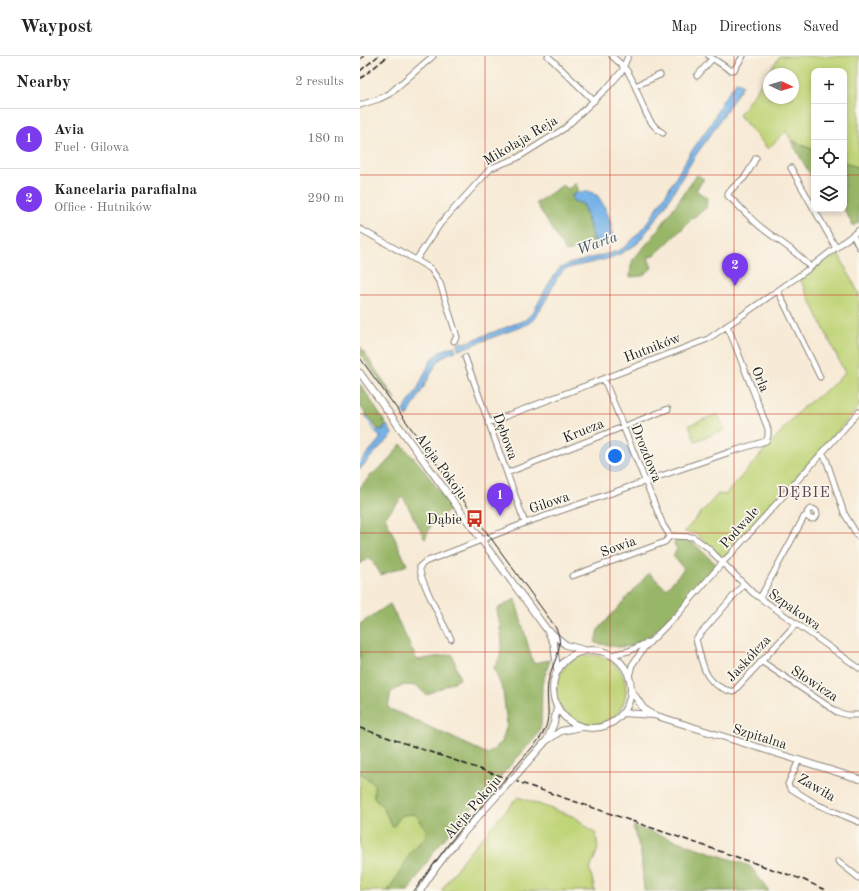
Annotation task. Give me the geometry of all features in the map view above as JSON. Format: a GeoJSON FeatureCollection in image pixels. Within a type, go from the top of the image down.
{"type":"FeatureCollection","features":[{"type":"Feature","properties":{"kind":"street"},"geometry":{"type":"LineString","coordinates":[[360,105],[379,99],[388,94],[432,56]]}},
{"type":"Feature","properties":{"kind":"street"},"geometry":{"type":"LineString","coordinates":[[548,56],[594,101]]}},
{"type":"Feature","properties":{"kind":"street"},"geometry":{"type":"LineString","coordinates":[[612,56],[624,66],[630,74],[653,126],[663,133]]}},
{"type":"Feature","properties":{"kind":"street","name":"Mikołaja Reja"},"geometry":{"type":"LineString","coordinates":[[416,260],[440,224],[491,168],[517,158],[565,128],[594,101],[622,71],[628,56]]}},
{"type":"Feature","properties":{"kind":"street"},"geometry":{"type":"LineString","coordinates":[[697,76],[710,57],[730,70],[734,70],[743,56]]}},
{"type":"Feature","properties":{"kind":"street"},"geometry":{"type":"LineString","coordinates":[[635,86],[660,75]]}},
{"type":"Feature","properties":{"kind":"street"},"geometry":{"type":"LineString","coordinates":[[756,158],[748,172],[730,190],[728,196],[760,227],[798,254],[810,267]]}},
{"type":"Feature","properties":{"kind":"street"},"geometry":{"type":"LineString","coordinates":[[791,168],[836,248]]}},
{"type":"Feature","properties":{"kind":"street"},"geometry":{"type":"LineString","coordinates":[[360,229],[431,269],[440,283],[457,337],[454,341]]}},
{"type":"Feature","properties":{"kind":"street","name":"Hutników"},"geometry":{"type":"LineString","coordinates":[[488,423],[708,339],[778,291],[859,230]]}},
{"type":"Feature","properties":{"kind":"street"},"geometry":{"type":"LineString","coordinates":[[853,235],[859,247]]}},
{"type":"Feature","properties":{"kind":"street"},"geometry":{"type":"LineString","coordinates":[[778,291],[820,377]]}},
{"type":"Feature","properties":{"kind":"street","name":"Orla"},"geometry":{"type":"LineString","coordinates":[[726,326],[730,332],[768,429],[766,441]]}},
{"type":"Feature","properties":{"kind":"street","name":"Dębowa"},"geometry":{"type":"LineString","coordinates":[[465,357],[525,523]]}},
{"type":"Feature","properties":{"kind":"street","name":"Aleja Pokoju"},"geometry":{"type":"LineString","coordinates":[[360,373],[547,630],[554,644],[557,669]]}},
{"type":"Feature","properties":{"kind":"street","name":"Drozdowa"},"geometry":{"type":"LineString","coordinates":[[604,379],[663,525],[670,536]]}},
{"type":"Feature","properties":{"kind":"street","name":"Krucza"},"geometry":{"type":"LineString","coordinates":[[507,473],[668,409]]}},
{"type":"Feature","properties":{"kind":"street","name":"Podwale"},"geometry":{"type":"LineString","coordinates":[[629,677],[632,665],[644,648],[678,614],[859,412]]}},
{"type":"Feature","properties":{"kind":"street","name":"Gilowa"},"geometry":{"type":"LineString","coordinates":[[451,639],[423,582],[419,570],[420,566],[425,562],[525,523],[766,441]]}},
{"type":"Feature","properties":{"kind":"street"},"geometry":{"type":"LineString","coordinates":[[822,453],[826,459],[844,513],[859,538]]}},
{"type":"Feature","properties":{"kind":"street"},"geometry":{"type":"LineString","coordinates":[[760,598],[804,517],[808,515]]}},
{"type":"Feature","properties":{"kind":"street","name":"Szpakowa"},"geometry":{"type":"LineString","coordinates":[[670,536],[693,537],[723,562],[760,598],[859,668]]}},
{"type":"Feature","properties":{"kind":"street","name":"Sowia"},"geometry":{"type":"LineString","coordinates":[[572,576],[665,542],[670,536]]}},
{"type":"Feature","properties":{"kind":"street","name":"Jaskółcza"},"geometry":{"type":"LineString","coordinates":[[744,584],[696,639],[705,671],[710,681],[724,690],[733,692],[796,624]]}},
{"type":"Feature","properties":{"kind":"street","name":"Aleja Pokoju"},"geometry":{"type":"LineString","coordinates":[[547,630],[566,645],[585,650]]}},
{"type":"Feature","properties":{"kind":"street","name":"Podwale"},"geometry":{"type":"LineString","coordinates":[[611,655],[629,651],[652,640]]}},
{"type":"Feature","properties":{"kind":"street"},"geometry":{"type":"LineString","coordinates":[[585,650],[597,651],[611,655],[626,669],[629,677],[631,690],[627,706],[623,713],[607,726],[593,729],[581,727],[572,723],[565,718],[557,708],[552,691],[557,669],[569,657],[585,650]]}},
{"type":"Feature","properties":{"kind":"street","name":"Słowicza"},"geometry":{"type":"LineString","coordinates":[[761,661],[837,712],[847,715],[859,715]]}},
{"type":"Feature","properties":{"kind":"street","name":"Szpitalna"},"geometry":{"type":"LineString","coordinates":[[631,690],[643,708],[654,715]]}},
{"type":"Feature","properties":{"kind":"street","name":"Aleja Pokoju"},"geometry":{"type":"LineString","coordinates":[[546,741],[554,723],[557,708]]}},
{"type":"Feature","properties":{"kind":"street","name":"Szpitalna"},"geometry":{"type":"LineString","coordinates":[[623,713],[642,713],[654,715],[859,779]]}},
{"type":"Feature","properties":{"kind":"street","name":"Aleja Pokoju"},"geometry":{"type":"LineString","coordinates":[[420,891],[441,861],[477,817],[546,741],[561,731],[581,727]]}},
{"type":"Feature","properties":{"kind":"street","name":"Zawiła"},"geometry":{"type":"LineString","coordinates":[[799,760],[788,784],[790,788],[816,804],[859,822]]}},
{"type":"Feature","properties":{"kind":"street"},"geometry":{"type":"LineString","coordinates":[[838,861],[859,878]]}},
{"type":"Feature","properties":{"kind":"green space"},"geometry":{"type":"Polygon","coordinates":[[[780,56],[859,56],[859,168],[847,163],[847,68],[811,68],[811,149],[791,140],[786,131],[768,149],[739,115],[763,80],[763,104],[799,104],[799,68],[772,68],[780,56]]]}},
{"type":"Feature","properties":{"kind":"green space"},"geometry":{"type":"Polygon","coordinates":[[[791,141],[811,149],[811,176],[791,141]]]}},
{"type":"Feature","properties":{"kind":"green space"},"geometry":{"type":"Polygon","coordinates":[[[847,163],[859,168],[859,222],[853,226],[846,212],[847,212],[847,163]]]}},
{"type":"Feature","properties":{"kind":"green space"},"geometry":{"type":"Polygon","coordinates":[[[697,175],[704,179],[696,190],[707,198],[706,208],[693,218],[656,254],[648,258],[652,268],[642,276],[630,277],[633,259],[653,237],[697,175]]]}},
{"type":"Feature","properties":{"kind":"green space"},"geometry":{"type":"Polygon","coordinates":[[[576,183],[579,192],[572,195],[583,203],[595,243],[594,246],[566,252],[536,203],[563,185],[568,189],[576,183]]]}},
{"type":"Feature","properties":{"kind":"green space"},"geometry":{"type":"Polygon","coordinates":[[[837,251],[859,294],[859,407],[727,557],[722,557],[695,533],[684,532],[718,494],[725,495],[802,408],[829,388],[845,373],[800,279],[837,251]]]}},
{"type":"Feature","properties":{"kind":"green space"},"geometry":{"type":"Polygon","coordinates":[[[360,346],[396,400],[395,401],[360,354],[360,346]]]}},
{"type":"Feature","properties":{"kind":"green space"},"geometry":{"type":"Polygon","coordinates":[[[360,384],[387,426],[384,432],[378,430],[360,406],[360,384]]]}},
{"type":"Feature","properties":{"kind":"green space"},"geometry":{"type":"Polygon","coordinates":[[[718,414],[725,430],[695,441],[689,425],[718,414]]]}},
{"type":"Feature","properties":{"kind":"green space"},"geometry":{"type":"Polygon","coordinates":[[[401,444],[420,465],[453,509],[433,520],[425,539],[403,497],[385,517],[407,565],[381,575],[370,557],[360,564],[360,487],[371,475],[385,464],[401,444]]]}},
{"type":"Feature","properties":{"kind":"green space"},"geometry":{"type":"Polygon","coordinates":[[[677,539],[690,540],[717,565],[652,635],[631,646],[618,647],[595,643],[598,630],[649,573],[666,589],[684,569],[673,556],[677,549],[674,544],[677,539]]]}},
{"type":"Feature","properties":{"kind":"green space"},"geometry":{"type":"Polygon","coordinates":[[[515,599],[533,663],[550,660],[542,684],[541,726],[535,738],[437,847],[408,891],[388,891],[412,850],[425,838],[426,830],[414,814],[402,815],[393,827],[382,806],[374,797],[374,784],[360,772],[360,624],[390,604],[417,660],[452,654],[460,679],[426,695],[417,686],[404,685],[391,692],[388,708],[488,754],[502,742],[507,724],[503,691],[494,668],[500,657],[502,641],[497,609],[515,599]]]}},
{"type":"Feature","properties":{"kind":"green space"},"geometry":{"type":"Polygon","coordinates":[[[584,655],[598,655],[611,661],[620,670],[624,676],[626,690],[624,704],[616,715],[605,723],[598,725],[584,725],[577,723],[566,715],[558,704],[556,697],[556,683],[558,676],[566,665],[577,657],[584,655]]]}},
{"type":"Feature","properties":{"kind":"green space"},"geometry":{"type":"Polygon","coordinates":[[[360,772],[375,784],[374,797],[382,806],[392,826],[402,815],[414,814],[426,829],[425,838],[412,850],[388,891],[360,891],[360,772]]]}},
{"type":"Feature","properties":{"kind":"green space"},"geometry":{"type":"Polygon","coordinates":[[[518,797],[575,817],[596,834],[598,849],[590,870],[595,891],[441,891],[464,858],[518,797]]]}},
{"type":"Feature","properties":{"kind":"green space"},"geometry":{"type":"Polygon","coordinates":[[[633,826],[750,866],[769,891],[644,891],[641,853],[633,826]]]}},
{"type":"Feature","properties":{"kind":"water"},"geometry":{"type":"Polygon","coordinates":[[[737,81],[743,85],[695,156],[664,208],[637,244],[620,254],[607,259],[564,270],[557,278],[546,300],[533,320],[526,325],[459,350],[457,346],[460,342],[465,343],[525,320],[534,311],[549,283],[560,268],[569,264],[618,251],[625,247],[648,222],[691,152],[712,122],[723,100],[737,81]]]}},
{"type":"Feature","properties":{"kind":"water"},"geometry":{"type":"Polygon","coordinates":[[[587,191],[597,195],[606,210],[610,220],[613,236],[595,243],[583,204],[573,201],[572,195],[587,191]]]}},
{"type":"Feature","properties":{"kind":"water"},"geometry":{"type":"Polygon","coordinates":[[[454,346],[456,351],[447,354],[438,361],[407,417],[403,411],[417,390],[431,360],[441,351],[454,346]]]}},
{"type":"Feature","properties":{"kind":"water"},"geometry":{"type":"Polygon","coordinates":[[[387,425],[393,435],[360,469],[360,462],[380,439],[380,436],[376,432],[379,429],[384,431],[383,427],[387,425]]]}},
{"type":"Feature","properties":{"kind":"waterway"},"geometry":{"type":"LineString","coordinates":[[365,415],[376,432]]}},
{"type":"Feature","properties":{"kind":"tram line"},"geometry":{"type":"LineString","coordinates":[[360,358],[554,625],[558,633],[559,640],[559,647],[548,683],[548,720],[543,734],[450,842],[414,891]]}},
{"type":"Feature","properties":{"kind":"railway"},"geometry":{"type":"LineString","coordinates":[[360,59],[364,56]]}},
{"type":"Feature","properties":{"kind":"railway"},"geometry":{"type":"LineString","coordinates":[[360,71],[378,56]]}},
{"type":"Feature","properties":{"kind":"railway"},"geometry":{"type":"LineString","coordinates":[[360,79],[388,56]]}},
{"type":"Feature","properties":{"kind":"railway"},"geometry":{"type":"LineString","coordinates":[[360,728],[804,880],[827,891]]}},
{"type":"Feature","properties":{"kind":"place","name":"Kancelaria parafialna"},"geometry":{"type":"Point","coordinates":[735,286]}},
{"type":"Feature","properties":{"kind":"place","name":"Avia"},"geometry":{"type":"Point","coordinates":[500,516]}},
{"type":"Feature","properties":{"kind":"place","name":"Dąbie"},"geometry":{"type":"Point","coordinates":[475,519]}},
{"type":"Feature","properties":{"kind":"district","name":"DĘBIE"},"geometry":{"type":"Point","coordinates":[804,492]}},
{"type":"Feature","properties":{"kind":"water label","name":"Warta"},"geometry":{"type":"Point","coordinates":[597,243]}}]}
